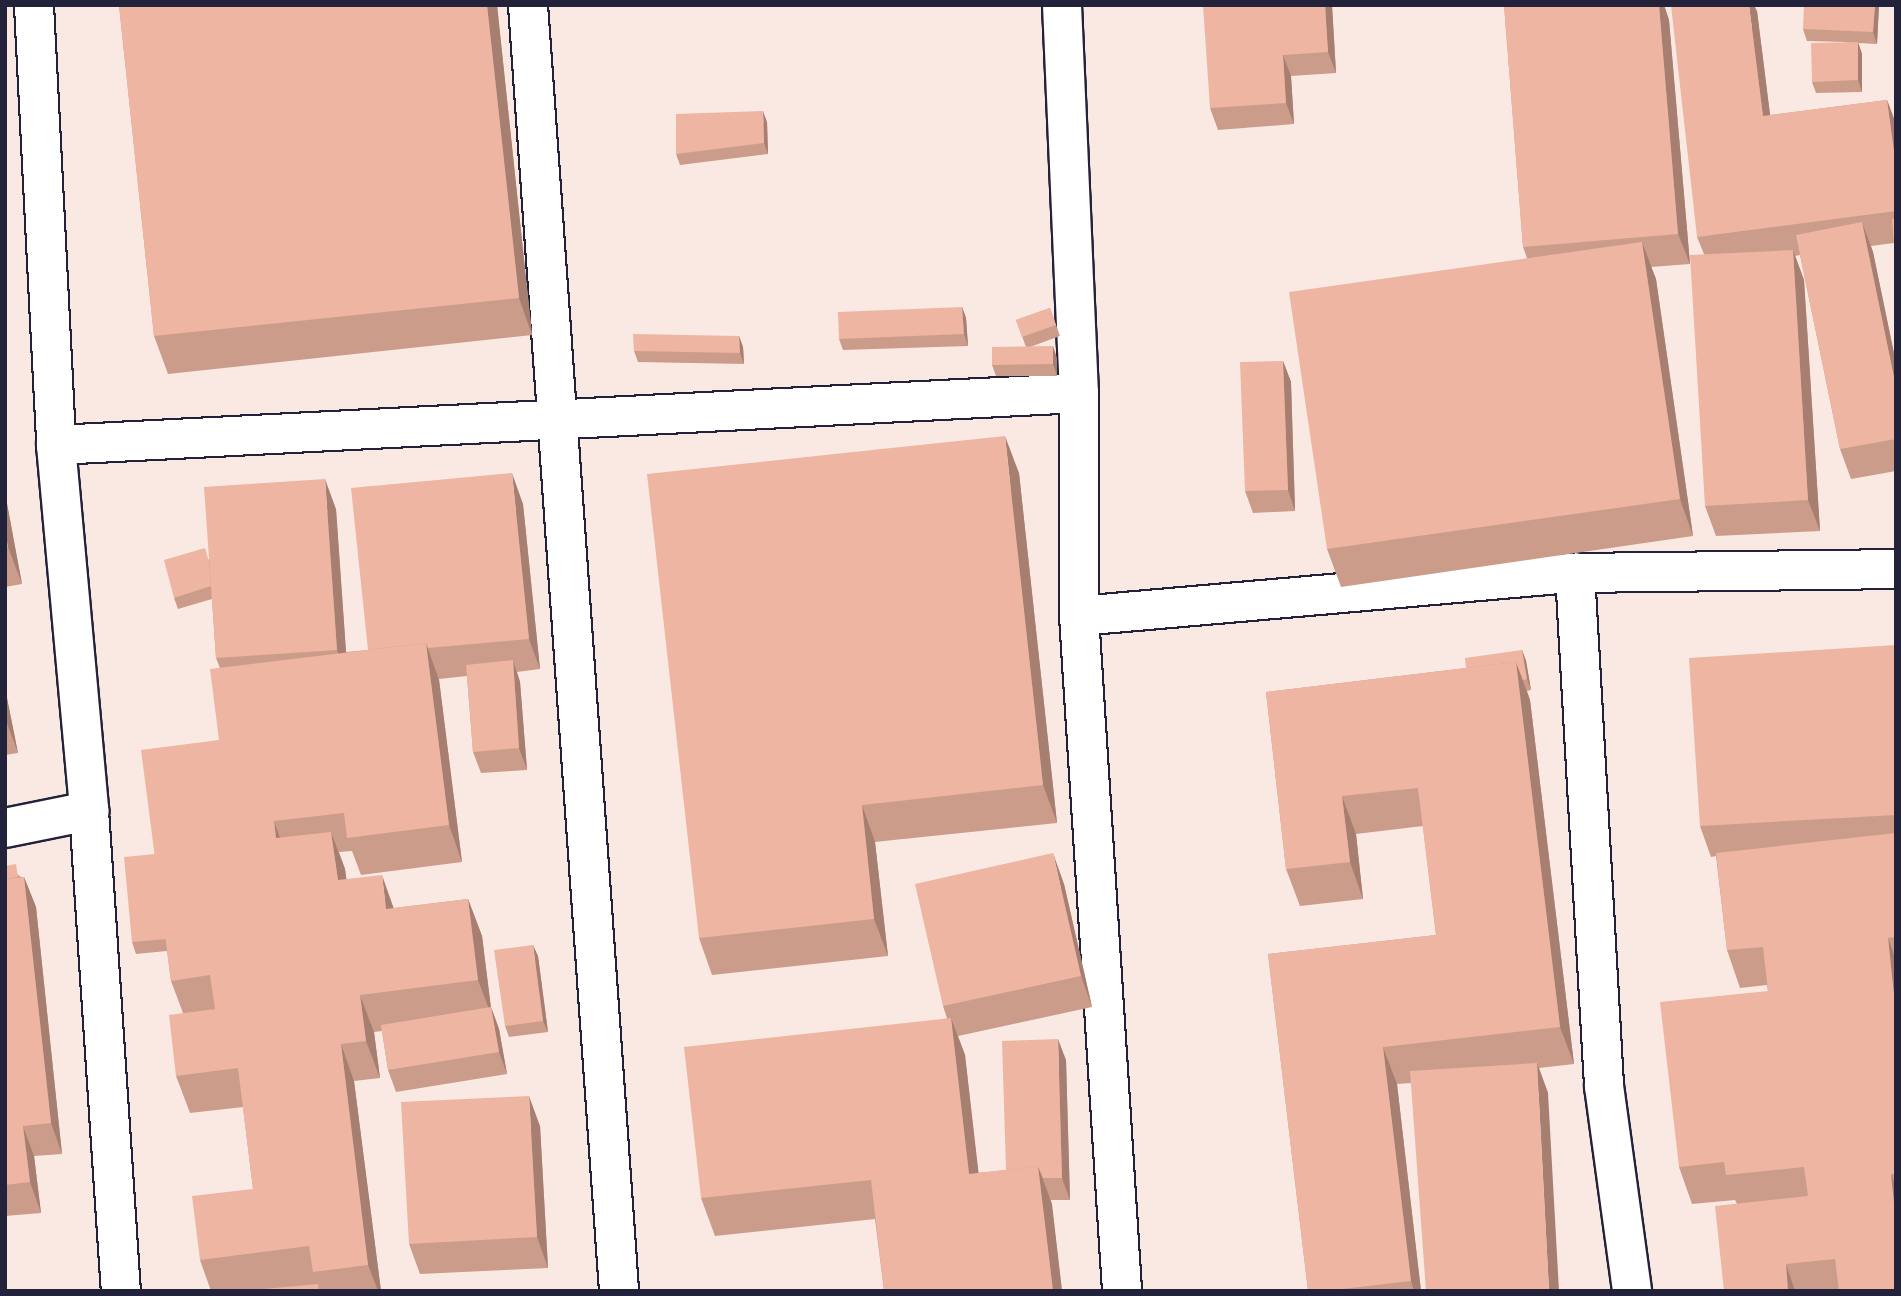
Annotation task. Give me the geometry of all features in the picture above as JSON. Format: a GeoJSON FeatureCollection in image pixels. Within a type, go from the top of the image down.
{"type":"FeatureCollection","features":[{"type":"Feature","properties":{"kind":"lane"},"geometry":{"type":"LineString","coordinates":[[34,5],[56,445],[89,811],[121,1291]]}},
{"type":"Feature","properties":{"kind":"lane"},"geometry":{"type":"LineString","coordinates":[[528,5],[619,1291]]}},
{"type":"Feature","properties":{"kind":"lane"},"geometry":{"type":"LineString","coordinates":[[1062,5],[1079,393],[1079,617],[1122,1291]]}},
{"type":"Feature","properties":{"kind":"lane"},"geometry":{"type":"LineString","coordinates":[[56,445],[1079,393]]}},
{"type":"Feature","properties":{"kind":"lane"},"geometry":{"type":"LineString","coordinates":[[1079,617],[1576,573],[1896,569]]}},
{"type":"Feature","properties":{"kind":"lane"},"geometry":{"type":"LineString","coordinates":[[1576,573],[1604,1086],[1632,1291]]}},
{"type":"Feature","properties":{"kind":"lane"},"geometry":{"type":"LineString","coordinates":[[5,828],[89,811]]}},
{"type":"Feature","properties":{"kind":"shaded area"},"geometry":{"type":"Polygon","coordinates":[[[5,5],[1896,5],[1896,1291],[5,1291],[5,5]]]}},
{"type":"Feature","properties":{"kind":"building"},"geometry":{"type":"Polygon","coordinates":[[[119,5],[487,5],[519,298],[154,336],[119,5]]]}},
{"type":"Feature","properties":{"kind":"building"},"geometry":{"type":"Polygon","coordinates":[[[1203,5],[1325,5],[1328,52],[1283,55],[1286,103],[1210,108],[1203,5]]]}},
{"type":"Feature","properties":{"kind":"building"},"geometry":{"type":"Polygon","coordinates":[[[1504,5],[1659,5],[1678,234],[1523,247],[1504,5]]]}},
{"type":"Feature","properties":{"kind":"building"},"geometry":{"type":"Polygon","coordinates":[[[1671,5],[1749,5],[1763,116],[1887,100],[1896,166],[1896,211],[1697,237],[1671,5]]]}},
{"type":"Feature","properties":{"kind":"building"},"geometry":{"type":"Polygon","coordinates":[[[1804,5],[1875,5],[1873,32],[1803,29],[1804,5]]]}},
{"type":"Feature","properties":{"kind":"building"},"geometry":{"type":"Polygon","coordinates":[[[1858,42],[1858,80],[1812,82],[1811,43],[1858,42]]]}},
{"type":"Feature","properties":{"kind":"building"},"geometry":{"type":"Polygon","coordinates":[[[763,111],[764,143],[676,154],[676,114],[763,111]]]}},
{"type":"Feature","properties":{"kind":"building"},"geometry":{"type":"Polygon","coordinates":[[[1892,219],[1896,219],[1896,273],[1892,219]]]}},
{"type":"Feature","properties":{"kind":"building"},"geometry":{"type":"Polygon","coordinates":[[[1862,222],[1896,387],[1896,439],[1840,449],[1796,235],[1862,222]]]}},
{"type":"Feature","properties":{"kind":"building"},"geometry":{"type":"Polygon","coordinates":[[[1642,242],[1680,499],[1327,549],[1289,292],[1642,242]]]}},
{"type":"Feature","properties":{"kind":"building"},"geometry":{"type":"Polygon","coordinates":[[[1793,250],[1808,500],[1705,506],[1690,255],[1793,250]]]}},
{"type":"Feature","properties":{"kind":"building"},"geometry":{"type":"Polygon","coordinates":[[[962,307],[964,334],[839,339],[838,312],[962,307]]]}},
{"type":"Feature","properties":{"kind":"building"},"geometry":{"type":"Polygon","coordinates":[[[1050,308],[1056,325],[1022,337],[1016,320],[1050,308]]]}},
{"type":"Feature","properties":{"kind":"building"},"geometry":{"type":"Polygon","coordinates":[[[633,334],[739,336],[740,353],[634,351],[633,334]]]}},
{"type":"Feature","properties":{"kind":"building"},"geometry":{"type":"Polygon","coordinates":[[[1053,346],[1053,364],[992,365],[992,347],[1053,346]]]}},
{"type":"Feature","properties":{"kind":"building"},"geometry":{"type":"Polygon","coordinates":[[[1283,361],[1288,490],[1245,491],[1240,362],[1283,361]]]}},
{"type":"Feature","properties":{"kind":"building"},"geometry":{"type":"Polygon","coordinates":[[[1005,436],[1043,785],[862,805],[874,919],[699,938],[647,474],[1005,436]]]}},
{"type":"Feature","properties":{"kind":"building"},"geometry":{"type":"Polygon","coordinates":[[[512,473],[529,639],[428,648],[426,643],[368,650],[351,488],[512,473]]]}},
{"type":"Feature","properties":{"kind":"building"},"geometry":{"type":"Polygon","coordinates":[[[325,479],[337,650],[216,658],[204,487],[325,479]]]}},
{"type":"Feature","properties":{"kind":"building"},"geometry":{"type":"Polygon","coordinates":[[[205,548],[211,586],[174,598],[164,560],[205,548]]]}},
{"type":"Feature","properties":{"kind":"building"},"geometry":{"type":"Polygon","coordinates":[[[426,643],[449,825],[347,838],[344,813],[274,821],[276,838],[331,832],[338,880],[382,875],[386,909],[468,899],[478,980],[360,995],[366,1041],[341,1044],[368,1265],[313,1272],[309,1246],[200,1260],[192,1196],[253,1189],[238,1068],[176,1076],[169,1015],[215,1009],[210,975],[171,981],[141,750],[219,740],[210,669],[426,643]]]}},
{"type":"Feature","properties":{"kind":"building"},"geometry":{"type":"Polygon","coordinates":[[[1896,645],[1896,815],[1700,826],[1689,658],[1896,645]]]}},
{"type":"Feature","properties":{"kind":"building"},"geometry":{"type":"Polygon","coordinates":[[[1522,650],[1527,679],[1523,680],[1516,662],[1466,668],[1465,658],[1522,650]]]}},
{"type":"Feature","properties":{"kind":"building"},"geometry":{"type":"Polygon","coordinates":[[[513,660],[519,748],[473,752],[466,665],[513,660]]]}},
{"type":"Feature","properties":{"kind":"building"},"geometry":{"type":"Polygon","coordinates":[[[1516,662],[1560,1027],[1383,1047],[1411,1281],[1308,1291],[1268,954],[1436,935],[1418,788],[1342,796],[1350,862],[1286,869],[1266,692],[1516,662]]]}},
{"type":"Feature","properties":{"kind":"building"},"geometry":{"type":"Polygon","coordinates":[[[1896,833],[1896,937],[1888,938],[1894,995],[1896,994],[1896,1174],[1891,1174],[1896,1223],[1896,1291],[1839,1291],[1835,1259],[1786,1264],[1788,1291],[1724,1291],[1715,1206],[1808,1196],[1804,1167],[1726,1175],[1724,1162],[1679,1167],[1660,1002],[1768,991],[1763,947],[1727,950],[1716,853],[1896,833]]]}},
{"type":"Feature","properties":{"kind":"building"},"geometry":{"type":"Polygon","coordinates":[[[1053,853],[1081,976],[943,1006],[915,884],[1053,853]]]}},
{"type":"Feature","properties":{"kind":"building"},"geometry":{"type":"Polygon","coordinates":[[[155,854],[166,939],[132,942],[124,857],[155,854]]]}},
{"type":"Feature","properties":{"kind":"building"},"geometry":{"type":"Polygon","coordinates":[[[16,864],[18,877],[5,879],[5,866],[16,864]]]}},
{"type":"Feature","properties":{"kind":"building"},"geometry":{"type":"Polygon","coordinates":[[[24,877],[51,1123],[23,1126],[30,1182],[5,1185],[5,879],[24,877]]]}},
{"type":"Feature","properties":{"kind":"building"},"geometry":{"type":"Polygon","coordinates":[[[533,945],[543,1021],[505,1026],[494,950],[533,945]]]}},
{"type":"Feature","properties":{"kind":"building"},"geometry":{"type":"Polygon","coordinates":[[[491,1007],[499,1052],[388,1070],[381,1025],[491,1007]]]}},
{"type":"Feature","properties":{"kind":"building"},"geometry":{"type":"Polygon","coordinates":[[[951,1018],[969,1174],[1038,1166],[1053,1291],[884,1291],[871,1180],[701,1198],[684,1047],[951,1018]]]}},
{"type":"Feature","properties":{"kind":"building"},"geometry":{"type":"Polygon","coordinates":[[[1058,1039],[1062,1178],[1043,1178],[1038,1166],[1006,1170],[1002,1041],[1058,1039]]]}},
{"type":"Feature","properties":{"kind":"building"},"geometry":{"type":"Polygon","coordinates":[[[1537,1063],[1549,1291],[1426,1291],[1410,1071],[1537,1063]]]}},
{"type":"Feature","properties":{"kind":"building"},"geometry":{"type":"Polygon","coordinates":[[[529,1096],[537,1237],[409,1244],[401,1102],[529,1096]]]}},
{"type":"Feature","properties":{"kind":"building"},"geometry":{"type":"Polygon","coordinates":[[[318,1284],[319,1291],[242,1291],[318,1284]]]}}]}
